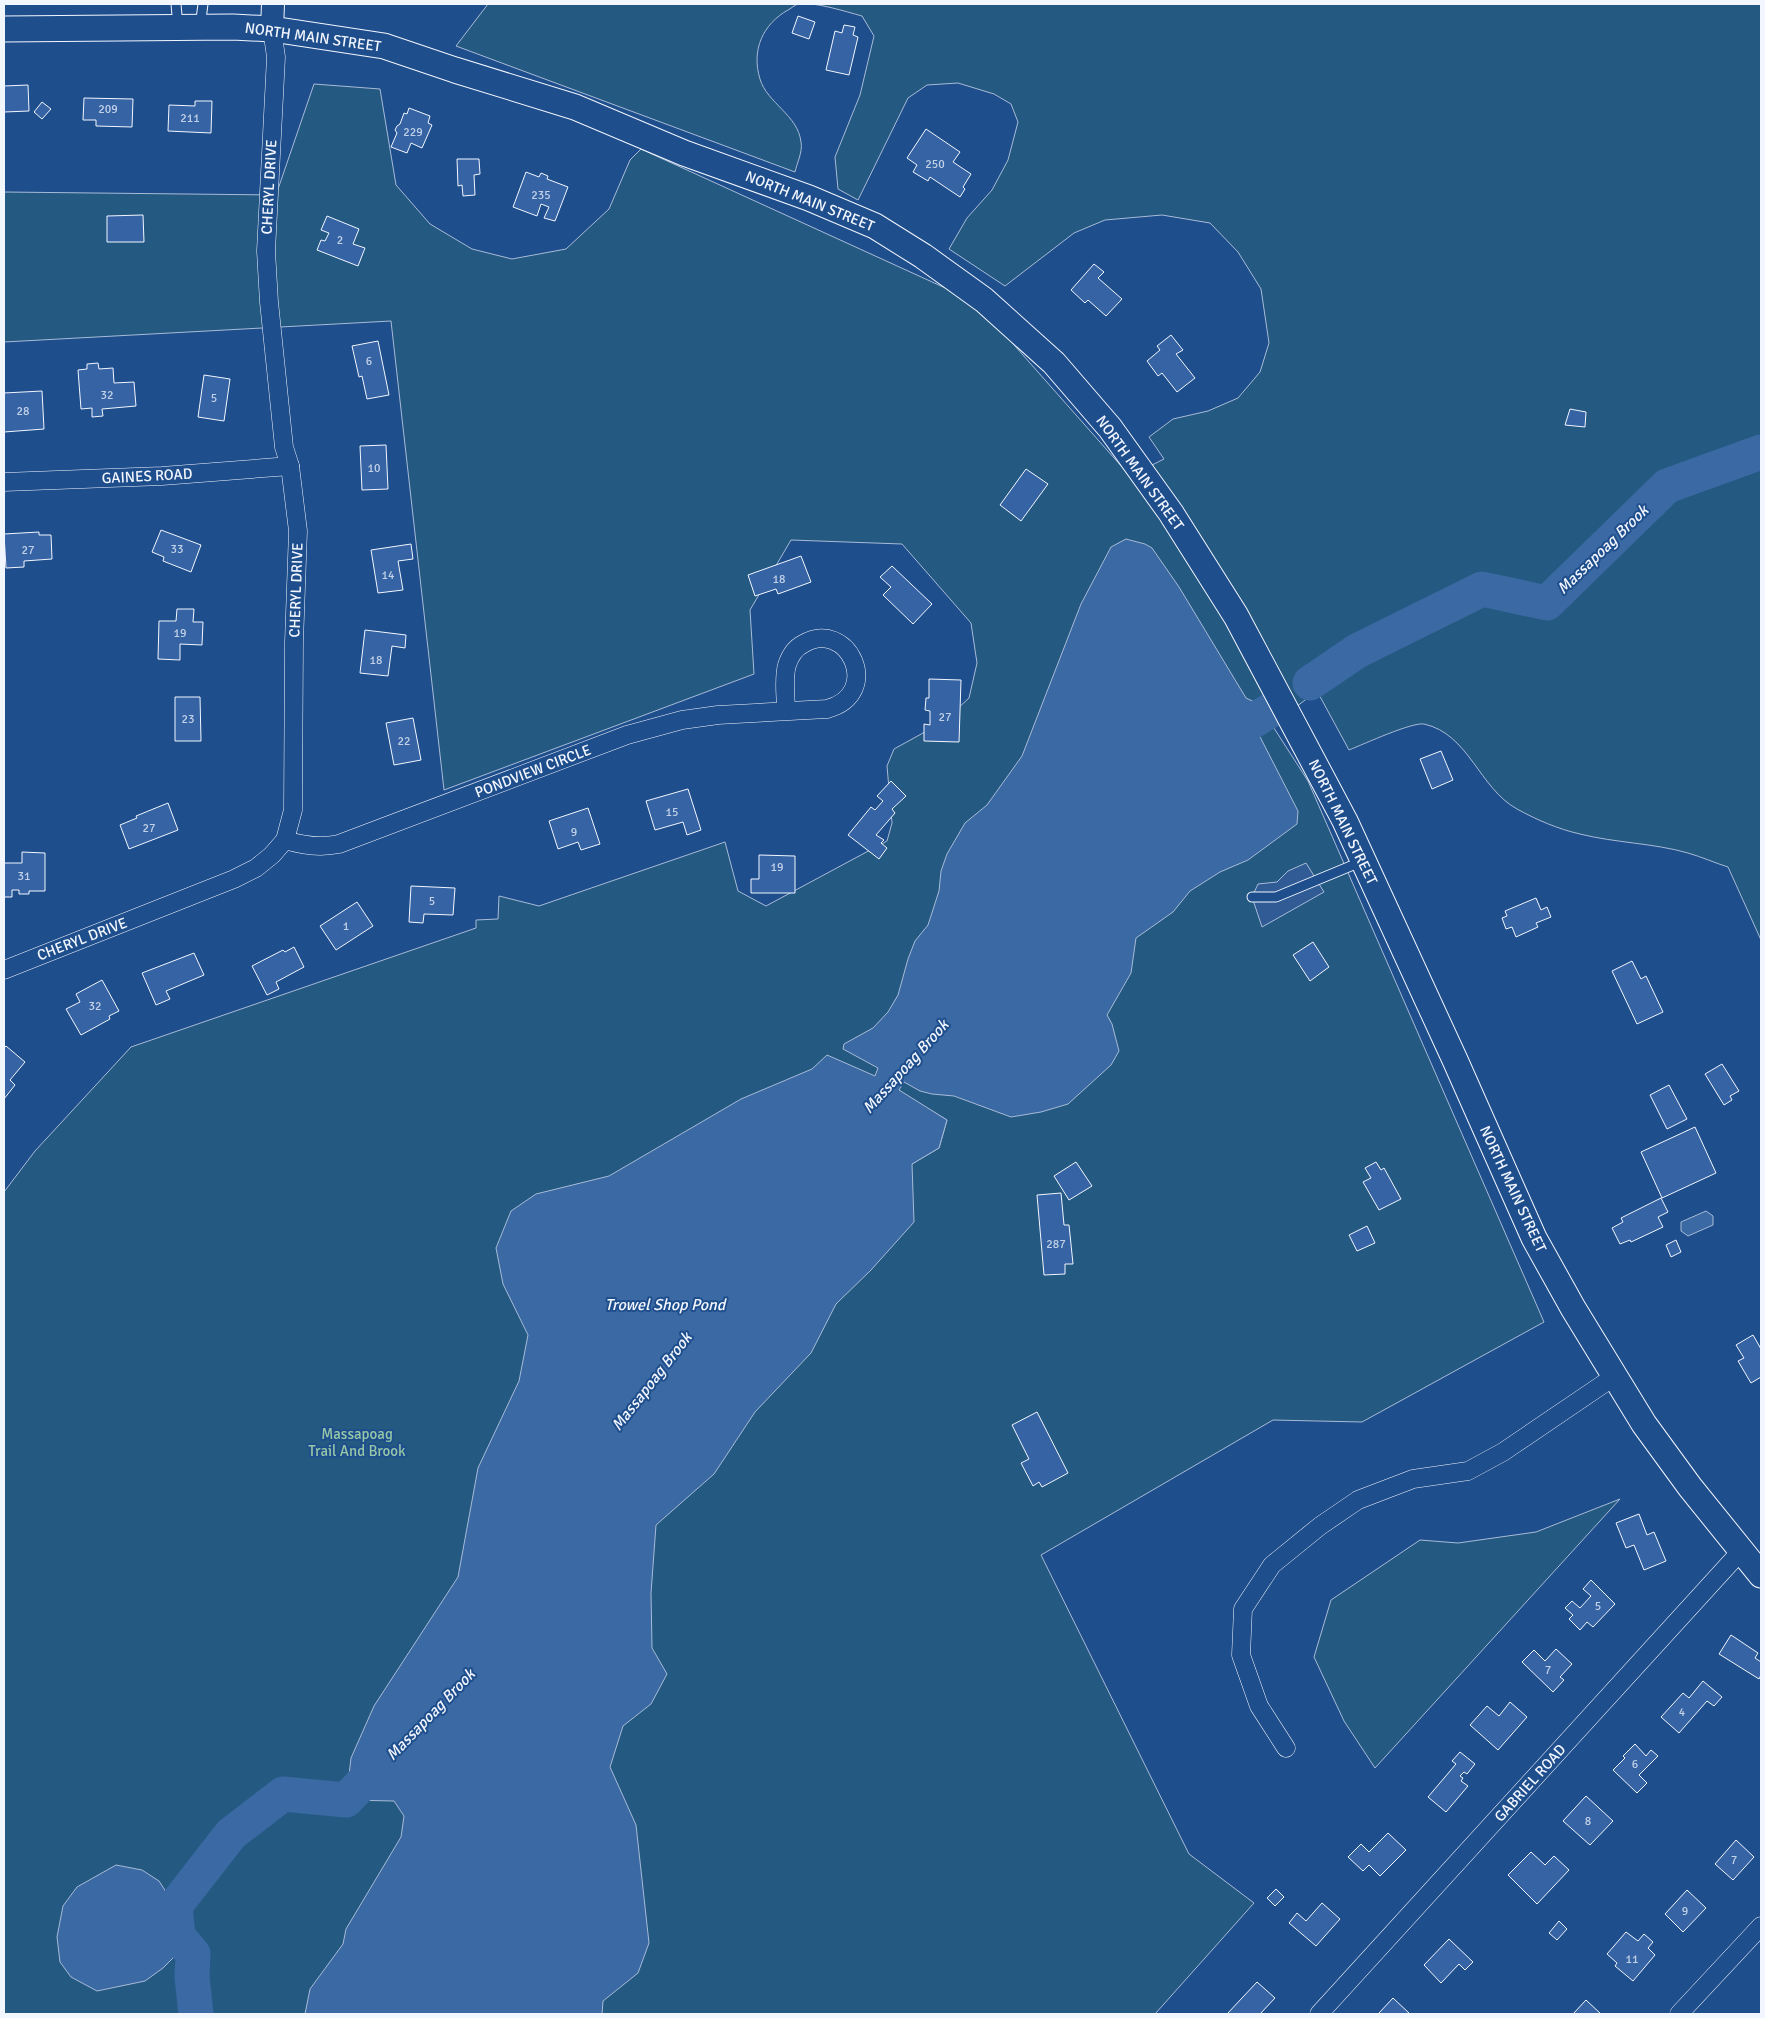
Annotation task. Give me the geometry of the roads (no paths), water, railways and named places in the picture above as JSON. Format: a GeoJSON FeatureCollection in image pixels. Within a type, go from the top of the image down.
{"type":"FeatureCollection","features":[{"type":"Feature","properties":{"kind":"main road","name":"NORTH MAIN STREET"},"geometry":{"type":"LineString","coordinates":[[4,29],[189,15],[384,46],[574,107],[684,153],[809,198],[875,226],[923,256],[984,300],[1054,363],[1110,428],[1171,513],[1236,616],[1344,821],[1458,1067],[1534,1238],[1644,1424],[1690,1487],[1761,1575]]}},
{"type":"Feature","properties":{"kind":"street"},"geometry":{"type":"LineString","coordinates":[[272,29],[273,4]]}},
{"type":"Feature","properties":{"kind":"street","name":"CHERYL DRIVE"},"geometry":{"type":"LineString","coordinates":[[4,970],[234,879],[256,868],[285,840],[293,810],[294,642],[298,531],[290,466],[284,447],[269,302],[266,251],[276,57],[272,29]]}},
{"type":"Feature","properties":{"kind":"street","name":"GAINES ROAD"},"geometry":{"type":"LineString","coordinates":[[4,482],[162,476],[290,466]]}},
{"type":"Feature","properties":{"kind":"street","name":"PONDVIEW CIRCLE"},"geometry":{"type":"LineString","coordinates":[[285,840],[302,846],[322,848],[339,844],[627,735],[656,726],[718,715],[827,709],[834,707],[846,699],[854,687],[857,672],[852,657],[843,646],[822,638],[807,642],[794,651],[786,672],[786,711]]}},
{"type":"Feature","properties":{"kind":"street"},"geometry":{"type":"LineString","coordinates":[[1286,1748],[1259,1706],[1241,1656],[1243,1609],[1272,1565],[1320,1526],[1358,1500],[1413,1479],[1468,1471],[1503,1452],[1615,1376]]}},
{"type":"Feature","properties":{"kind":"street","name":"GABRIEL ROAD"},"geometry":{"type":"LineString","coordinates":[[1319,2014],[1741,1551]]}},
{"type":"Feature","properties":{"kind":"street"},"geometry":{"type":"LineString","coordinates":[[1679,2014],[1761,1926]]}},
{"type":"Feature","properties":{"kind":"lane"},"geometry":{"type":"LineString","coordinates":[[1252,897],[1276,897],[1363,861]]}},
{"type":"Feature","properties":{"kind":"water","name":"Trowel Shop Pond"},"geometry":{"type":"Polygon","coordinates":[[[1126,539],[1152,548],[1179,587],[1246,698],[1261,705],[1267,717],[1257,731],[1298,811],[1297,824],[1248,860],[1220,872],[1190,891],[1173,912],[1136,938],[1131,973],[1107,1015],[1112,1024],[1119,1051],[1111,1065],[1068,1104],[1041,1112],[1011,1117],[954,1096],[920,1091],[904,1082],[899,1090],[947,1120],[939,1148],[912,1164],[914,1222],[871,1270],[836,1304],[811,1353],[755,1412],[714,1474],[656,1525],[651,1593],[652,1648],[667,1674],[651,1704],[623,1726],[610,1767],[636,1825],[649,1943],[638,1973],[603,2001],[602,2014],[305,2014],[310,1989],[343,1944],[346,1929],[401,1837],[404,1816],[394,1801],[346,1800],[351,1758],[374,1706],[458,1577],[478,1468],[519,1381],[528,1335],[503,1284],[496,1248],[511,1211],[536,1194],[609,1176],[741,1099],[812,1069],[827,1055],[875,1076],[878,1068],[843,1049],[844,1044],[873,1028],[888,1012],[898,995],[915,941],[928,925],[939,891],[941,871],[947,854],[965,823],[987,805],[1022,756],[1081,604],[1111,547],[1126,539]]]}},
{"type":"Feature","properties":{"kind":"water"},"geometry":{"type":"Polygon","coordinates":[[[1706,1211],[1713,1216],[1713,1225],[1688,1236],[1681,1231],[1681,1222],[1706,1211]]]}},
{"type":"Feature","properties":{"kind":"water"},"geometry":{"type":"Polygon","coordinates":[[[116,1865],[142,1870],[159,1881],[175,1906],[180,1926],[174,1957],[163,1968],[145,1981],[97,1991],[71,1977],[60,1962],[57,1937],[63,1906],[77,1887],[116,1865]]]}},
{"type":"Feature","properties":{"kind":"waterway","name":"Massapoag Brook"},"geometry":{"type":"LineString","coordinates":[[1310,683],[1357,651],[1482,589],[1547,603],[1667,486],[1761,452]]}},
{"type":"Feature","properties":{"kind":"waterway","name":"Massapoag Brook"},"geometry":{"type":"LineString","coordinates":[[1225,738],[1271,710]]}},
{"type":"Feature","properties":{"kind":"waterway","name":"Massapoag Brook"},"geometry":{"type":"LineString","coordinates":[[196,2014],[192,1977],[193,1954],[178,1936],[175,1906],[231,1834],[283,1794],[346,1800],[379,1766]]}},
{"type":"Feature","properties":{"kind":"park label","name":"Massapoag Trail And Brook"},"geometry":{"type":"Point","coordinates":[357,1442]}}]}
